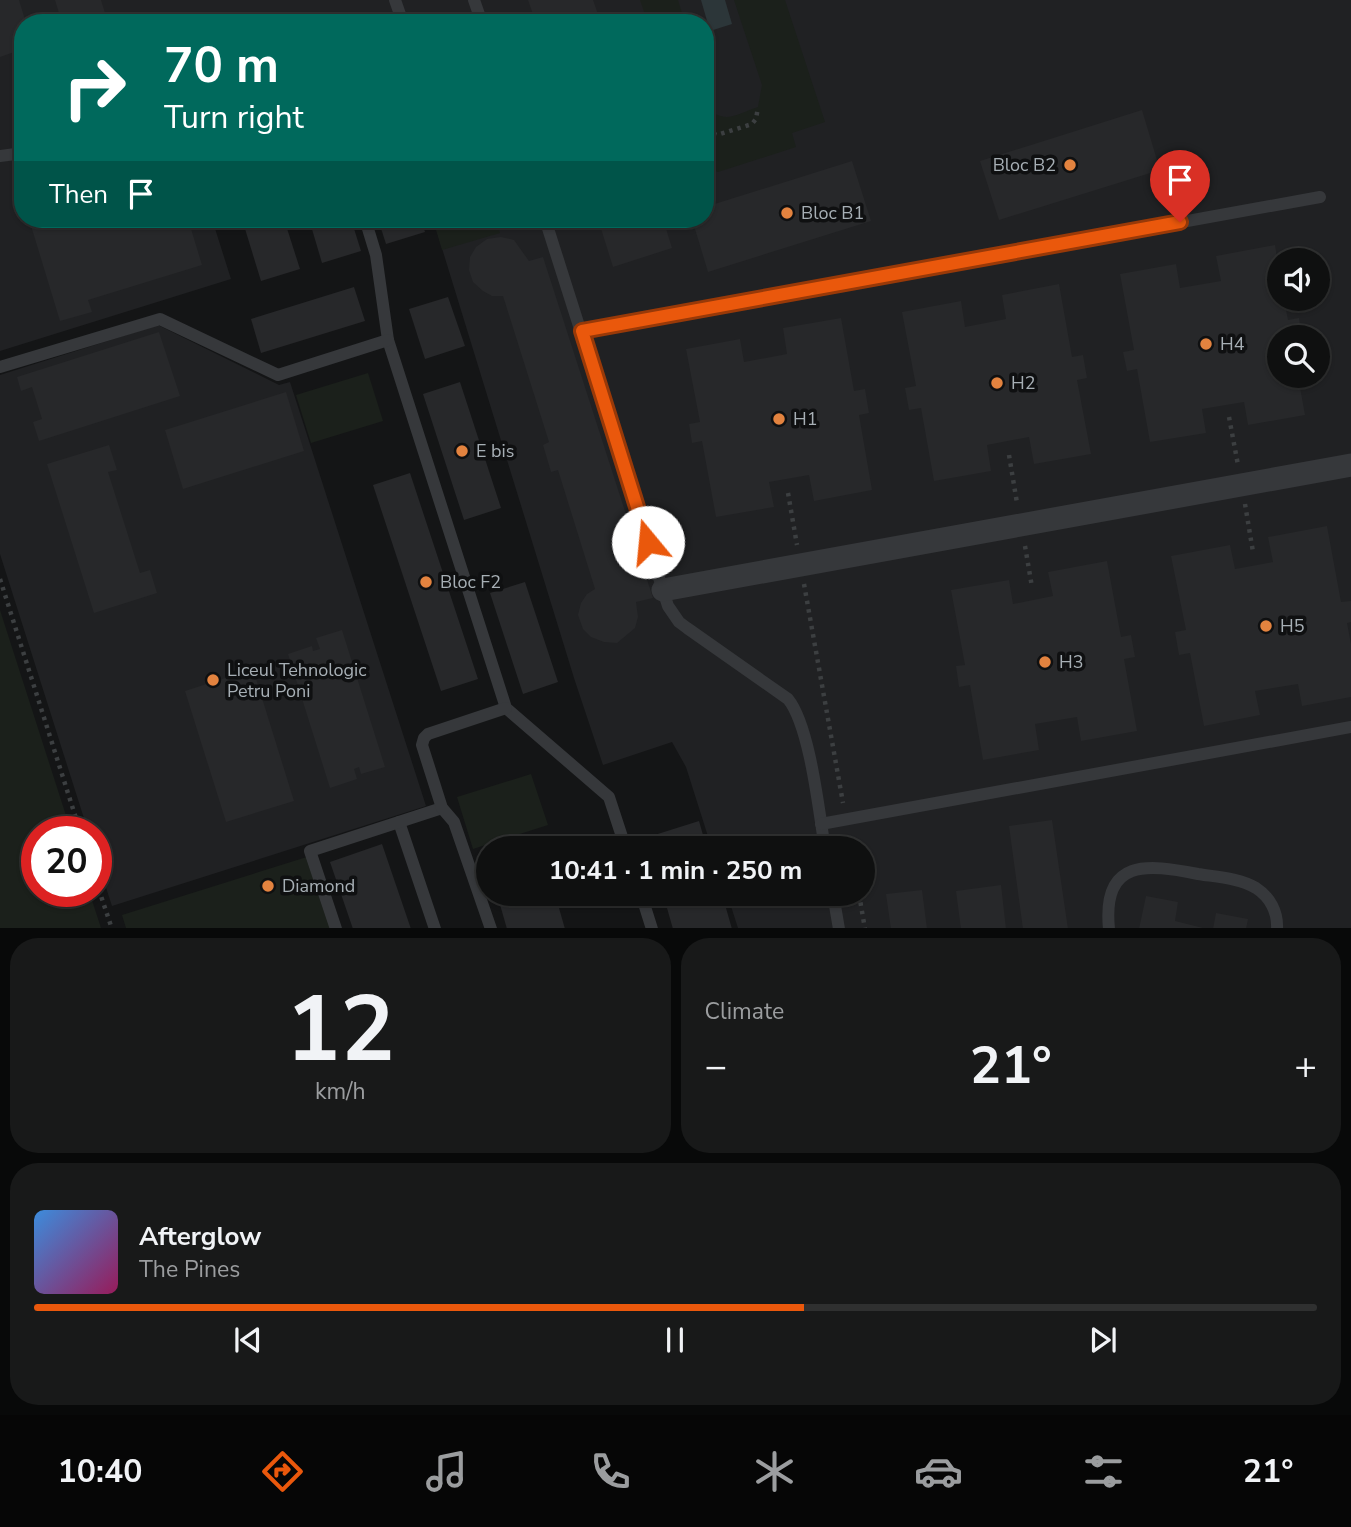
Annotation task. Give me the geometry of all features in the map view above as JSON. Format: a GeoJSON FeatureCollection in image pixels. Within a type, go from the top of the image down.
{"type":"FeatureCollection","features":[{"type":"Feature","properties":{"kind":"street"},"geometry":{"type":"LineString","coordinates":[[663,590],[1351,465]]}},
{"type":"Feature","properties":{"kind":"lane"},"geometry":{"type":"LineString","coordinates":[[582,331],[1320,197]]}},
{"type":"Feature","properties":{"kind":"lane"},"geometry":{"type":"LineString","coordinates":[[368,228],[376,255],[388,340],[506,708],[608,797],[622,836]]}},
{"type":"Feature","properties":{"kind":"lane"},"geometry":{"type":"LineString","coordinates":[[547,228],[668,606],[679,622],[788,699],[795,707],[803,730],[823,836]]}},
{"type":"Feature","properties":{"kind":"lane"},"geometry":{"type":"LineString","coordinates":[[0,367],[160,318],[278,375],[388,340]]}},
{"type":"Feature","properties":{"kind":"lane"},"geometry":{"type":"LineString","coordinates":[[491,928],[454,822],[442,808],[422,745],[428,734],[506,708]]}},
{"type":"Feature","properties":{"kind":"lane"},"geometry":{"type":"LineString","coordinates":[[821,824],[1351,727]]}},
{"type":"Feature","properties":{"kind":"lane"},"geometry":{"type":"LineString","coordinates":[[336,928],[310,851],[442,808]]}},
{"type":"Feature","properties":{"kind":"lane"},"geometry":{"type":"LineString","coordinates":[[399,822],[435,928]]}},
{"type":"Feature","properties":{"kind":"lane"},"geometry":{"type":"LineString","coordinates":[[1109,928],[1109,896],[1116,883],[1124,875],[1157,866],[1241,881],[1257,888],[1268,898],[1276,911],[1277,928]]}},
{"type":"Feature","properties":{"kind":"lane"},"geometry":{"type":"LineString","coordinates":[[645,906],[652,928]]}},
{"type":"Feature","properties":{"kind":"lane"},"geometry":{"type":"LineString","coordinates":[[835,906],[839,928]]}},
{"type":"Feature","properties":{"kind":"path"},"geometry":{"type":"LineString","coordinates":[[714,134],[752,124],[756,119],[758,107]]}},
{"type":"Feature","properties":{"kind":"path"},"geometry":{"type":"LineString","coordinates":[[788,493],[849,836]]}},
{"type":"Feature","properties":{"kind":"path"},"geometry":{"type":"LineString","coordinates":[[0,579],[75,816]]}},
{"type":"Feature","properties":{"kind":"path"},"geometry":{"type":"LineString","coordinates":[[861,906],[865,928]]}},
{"type":"Feature","properties":{"kind":"path"},"geometry":{"type":"LineString","coordinates":[[104,907],[111,928]]}},
{"type":"Feature","properties":{"kind":"shaded area"},"geometry":{"type":"Polygon","coordinates":[[[0,0],[1351,0],[1351,928],[738,928],[731,906],[875,906],[875,836],[708,836],[686,767],[672,742],[603,765],[436,228],[714,228],[714,14],[14,14],[14,228],[215,228],[231,279],[0,351],[0,0]]]}},
{"type":"Feature","properties":{"kind":"shaded area"},"geometry":{"type":"Polygon","coordinates":[[[640,0],[678,0],[682,14],[645,14],[640,0]]]}},
{"type":"Feature","properties":{"kind":"shaded area"},"geometry":{"type":"Polygon","coordinates":[[[701,0],[725,0],[732,24],[714,30],[714,14],[705,14],[701,0]]]}},
{"type":"Feature","properties":{"kind":"shaded area"},"geometry":{"type":"Polygon","coordinates":[[[734,0],[785,0],[825,122],[792,133],[796,147],[718,172],[714,170],[714,113],[730,117],[758,107],[762,85],[734,0]]]}},
{"type":"Feature","properties":{"kind":"shaded area"},"geometry":{"type":"Polygon","coordinates":[[[436,228],[499,228],[500,233],[442,250],[436,228]]]}},
{"type":"Feature","properties":{"kind":"shaded area","name":"Liceul Tehnologic Petru Poni"},"geometry":{"type":"Polygon","coordinates":[[[158,325],[279,385],[290,382],[426,806],[112,906],[112,816],[83,816],[0,554],[0,375],[158,325]]]}},
{"type":"Feature","properties":{"kind":"shaded area"},"geometry":{"type":"Polygon","coordinates":[[[368,373],[383,421],[311,443],[296,395],[368,373]]]}},
{"type":"Feature","properties":{"kind":"shaded area"},"geometry":{"type":"Polygon","coordinates":[[[0,610],[66,816],[21,816],[21,907],[94,907],[101,928],[0,928],[0,610]]]}},
{"type":"Feature","properties":{"kind":"shaded area"},"geometry":{"type":"Polygon","coordinates":[[[531,774],[548,825],[514,836],[476,836],[476,848],[473,849],[457,797],[531,774]]]}},
{"type":"Feature","properties":{"kind":"shaded area","name":"Diamond"},"geometry":{"type":"Polygon","coordinates":[[[310,856],[333,928],[126,928],[122,915],[310,856]]]}},
{"type":"Feature","properties":{"kind":"building"},"geometry":{"type":"Polygon","coordinates":[[[0,0],[19,0],[23,14],[14,14],[14,52],[0,57],[0,0]]]}},
{"type":"Feature","properties":{"kind":"building"},"geometry":{"type":"Polygon","coordinates":[[[55,0],[101,0],[105,14],[59,14],[55,0]]]}},
{"type":"Feature","properties":{"kind":"building"},"geometry":{"type":"Polygon","coordinates":[[[528,0],[593,0],[598,14],[533,14],[528,0]]]}},
{"type":"Feature","properties":{"kind":"building","name":"Bloc B2"},"geometry":{"type":"Polygon","coordinates":[[[1142,110],[1160,170],[999,220],[980,161],[1142,110]]]}},
{"type":"Feature","properties":{"kind":"building","name":"Bloc B1"},"geometry":{"type":"Polygon","coordinates":[[[852,161],[871,221],[708,272],[695,228],[714,228],[714,204],[852,161]]]}},
{"type":"Feature","properties":{"kind":"building"},"geometry":{"type":"Polygon","coordinates":[[[32,228],[191,228],[202,265],[88,300],[92,312],[60,321],[32,228]]]}},
{"type":"Feature","properties":{"kind":"building"},"geometry":{"type":"Polygon","coordinates":[[[245,228],[287,228],[300,269],[261,281],[245,228]]]}},
{"type":"Feature","properties":{"kind":"building"},"geometry":{"type":"Polygon","coordinates":[[[312,228],[354,228],[361,251],[322,263],[312,228]]]}},
{"type":"Feature","properties":{"kind":"building"},"geometry":{"type":"Polygon","coordinates":[[[381,228],[424,228],[425,232],[386,244],[381,228]]]}},
{"type":"Feature","properties":{"kind":"building"},"geometry":{"type":"Polygon","coordinates":[[[601,228],[666,228],[672,248],[613,267],[601,228]]]}},
{"type":"Feature","properties":{"kind":"building"},"geometry":{"type":"Polygon","coordinates":[[[501,237],[514,240],[529,261],[543,257],[653,598],[636,602],[638,617],[635,628],[617,643],[591,637],[583,629],[578,615],[581,603],[587,594],[595,589],[558,470],[551,472],[543,445],[549,442],[503,296],[492,296],[483,291],[473,282],[469,270],[470,257],[476,247],[487,239],[501,237]]]}},
{"type":"Feature","properties":{"kind":"building","name":"H4"},"geometry":{"type":"Polygon","coordinates":[[[1275,245],[1275,248],[1267,248],[1267,311],[1286,311],[1288,320],[1299,318],[1300,325],[1267,325],[1267,388],[1300,388],[1305,415],[1248,425],[1244,402],[1202,409],[1206,433],[1150,442],[1137,369],[1127,371],[1123,352],[1134,350],[1120,274],[1176,264],[1180,288],[1221,281],[1216,256],[1275,245]]]}},
{"type":"Feature","properties":{"kind":"building","name":"H2"},"geometry":{"type":"Polygon","coordinates":[[[1059,284],[1072,357],[1083,355],[1087,378],[1077,380],[1091,454],[1034,464],[1029,437],[987,445],[991,471],[934,481],[921,408],[909,410],[905,388],[916,386],[902,312],[961,301],[965,327],[1006,319],[1002,295],[1059,284]]]}},
{"type":"Feature","properties":{"kind":"building"},"geometry":{"type":"Polygon","coordinates":[[[354,287],[365,321],[261,353],[251,319],[354,287]]]}},
{"type":"Feature","properties":{"kind":"building"},"geometry":{"type":"Polygon","coordinates":[[[448,297],[465,346],[425,359],[409,309],[448,297]]]}},
{"type":"Feature","properties":{"kind":"building","name":"H1"},"geometry":{"type":"Polygon","coordinates":[[[841,318],[854,391],[865,389],[869,413],[859,415],[872,490],[814,501],[809,475],[769,482],[774,507],[716,517],[702,441],[692,443],[689,424],[700,422],[686,349],[740,339],[744,362],[787,354],[783,328],[841,318]]]}},
{"type":"Feature","properties":{"kind":"building"},"geometry":{"type":"Polygon","coordinates":[[[159,332],[180,396],[39,441],[33,422],[42,419],[32,387],[21,391],[17,377],[159,332]]]}},
{"type":"Feature","properties":{"kind":"building","name":"E bis"},"geometry":{"type":"Polygon","coordinates":[[[460,382],[501,508],[464,520],[423,394],[460,382]]]}},
{"type":"Feature","properties":{"kind":"building"},"geometry":{"type":"Polygon","coordinates":[[[286,392],[304,451],[183,489],[165,430],[286,392]]]}},
{"type":"Feature","properties":{"kind":"building"},"geometry":{"type":"Polygon","coordinates":[[[109,445],[117,470],[108,472],[140,573],[150,570],[157,593],[94,613],[47,464],[109,445]]]}},
{"type":"Feature","properties":{"kind":"building","name":"Bloc F2"},"geometry":{"type":"Polygon","coordinates":[[[410,473],[478,679],[441,691],[373,485],[410,473]]]}},
{"type":"Feature","properties":{"kind":"building","name":"H5"},"geometry":{"type":"Polygon","coordinates":[[[1327,526],[1341,602],[1351,601],[1351,622],[1347,623],[1351,644],[1351,697],[1302,706],[1298,684],[1255,691],[1260,715],[1204,726],[1190,653],[1179,655],[1175,632],[1186,630],[1171,556],[1230,545],[1235,569],[1273,562],[1268,537],[1327,526]]]}},
{"type":"Feature","properties":{"kind":"building","name":"H3"},"geometry":{"type":"Polygon","coordinates":[[[1107,561],[1121,637],[1131,635],[1135,657],[1124,659],[1137,731],[1081,741],[1077,717],[1035,724],[1039,750],[983,760],[970,685],[959,687],[956,666],[965,665],[951,590],[1009,580],[1013,604],[1053,596],[1048,572],[1107,561]]]}},
{"type":"Feature","properties":{"kind":"building"},"geometry":{"type":"Polygon","coordinates":[[[525,582],[558,682],[523,694],[490,593],[525,582]]]}},
{"type":"Feature","properties":{"kind":"building"},"geometry":{"type":"Polygon","coordinates":[[[342,630],[385,767],[361,774],[359,767],[354,769],[357,779],[330,788],[288,654],[312,646],[313,651],[320,649],[316,638],[342,630]]]}},
{"type":"Feature","properties":{"kind":"building"},"geometry":{"type":"Polygon","coordinates":[[[253,669],[294,801],[226,822],[185,691],[253,669]]]}},
{"type":"Feature","properties":{"kind":"building"},"geometry":{"type":"Polygon","coordinates":[[[1052,820],[1068,928],[1023,928],[1009,826],[1052,820]]]}},
{"type":"Feature","properties":{"kind":"building"},"geometry":{"type":"Polygon","coordinates":[[[699,821],[703,836],[651,836],[699,821]]]}},
{"type":"Feature","properties":{"kind":"building"},"geometry":{"type":"Polygon","coordinates":[[[382,844],[411,928],[353,928],[330,862],[382,844]]]}},
{"type":"Feature","properties":{"kind":"building"},"geometry":{"type":"Polygon","coordinates":[[[1001,885],[1006,928],[961,928],[956,891],[1001,885]]]}},
{"type":"Feature","properties":{"kind":"building"},"geometry":{"type":"Polygon","coordinates":[[[922,890],[927,928],[891,928],[886,894],[922,890]]]}},
{"type":"Feature","properties":{"kind":"building"},"geometry":{"type":"Polygon","coordinates":[[[1146,896],[1178,902],[1175,921],[1203,928],[1139,928],[1146,896]]]}},
{"type":"Feature","properties":{"kind":"building"},"geometry":{"type":"Polygon","coordinates":[[[500,906],[558,906],[565,928],[507,928],[500,906]]]}},
{"type":"Feature","properties":{"kind":"building"},"geometry":{"type":"Polygon","coordinates":[[[666,906],[725,906],[732,928],[673,928],[666,906]]]}},
{"type":"Feature","properties":{"kind":"building"},"geometry":{"type":"Polygon","coordinates":[[[1216,913],[1248,919],[1246,928],[1213,928],[1216,913]]]}},
{"type":"Feature","properties":{"kind":"place","name":"Bloc B2"},"geometry":{"type":"Point","coordinates":[1070,165]}},
{"type":"Feature","properties":{"kind":"place","name":"Bloc B1"},"geometry":{"type":"Point","coordinates":[787,213]}},
{"type":"Feature","properties":{"kind":"place","name":"H4"},"geometry":{"type":"Point","coordinates":[1206,344]}},
{"type":"Feature","properties":{"kind":"place","name":"H2"},"geometry":{"type":"Point","coordinates":[997,383]}},
{"type":"Feature","properties":{"kind":"place","name":"H1"},"geometry":{"type":"Point","coordinates":[779,419]}},
{"type":"Feature","properties":{"kind":"place","name":"E bis"},"geometry":{"type":"Point","coordinates":[462,451]}},
{"type":"Feature","properties":{"kind":"place","name":"Bloc F2"},"geometry":{"type":"Point","coordinates":[426,582]}},
{"type":"Feature","properties":{"kind":"place","name":"H5"},"geometry":{"type":"Point","coordinates":[1266,626]}},
{"type":"Feature","properties":{"kind":"place","name":"H3"},"geometry":{"type":"Point","coordinates":[1045,662]}},
{"type":"Feature","properties":{"kind":"place","name":"Liceul Tehnologic Petru Poni"},"geometry":{"type":"Point","coordinates":[213,680]}},
{"type":"Feature","properties":{"kind":"place","name":"Diamond"},"geometry":{"type":"Point","coordinates":[268,886]}},
{"type":"Feature","properties":{"kind":"route"},"geometry":{"type":"LineString","coordinates":[[648,542],[582,331],[1180,222]]}}]}
